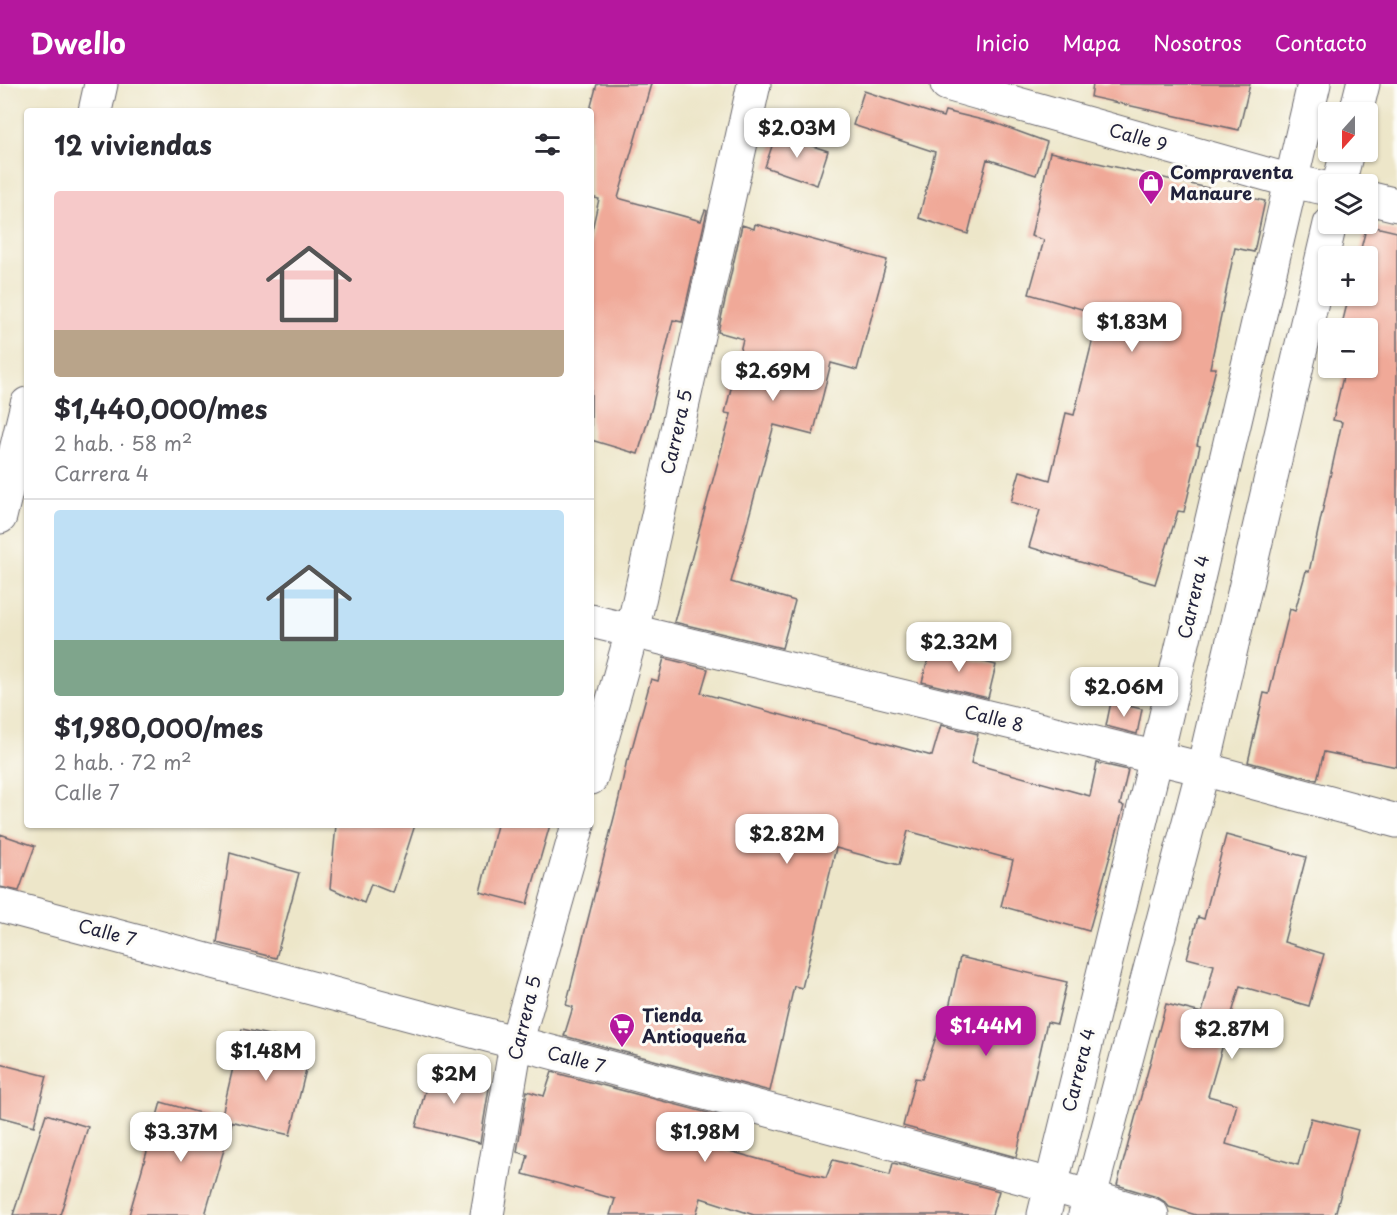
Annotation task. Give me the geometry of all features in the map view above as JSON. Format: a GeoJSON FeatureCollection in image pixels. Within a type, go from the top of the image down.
{"type":"FeatureCollection","features":[{"type":"Feature","properties":{"kind":"street"},"geometry":{"type":"LineString","coordinates":[[96,108],[101,84]]}},
{"type":"Feature","properties":{"kind":"street","name":"Carrera 5"},"geometry":{"type":"LineString","coordinates":[[594,767],[632,632],[754,84]]}},
{"type":"Feature","properties":{"kind":"street","name":"Calle 9"},"geometry":{"type":"LineString","coordinates":[[947,84],[1318,187]]}},
{"type":"Feature","properties":{"kind":"street","name":"Carrera 4"},"geometry":{"type":"LineString","coordinates":[[1047,1200],[1156,758],[1314,84]]}},
{"type":"Feature","properties":{"kind":"street"},"geometry":{"type":"LineString","coordinates":[[1358,102],[1363,84]]}},
{"type":"Feature","properties":{"kind":"street"},"geometry":{"type":"LineString","coordinates":[[1378,200],[1397,205]]}},
{"type":"Feature","properties":{"kind":"street"},"geometry":{"type":"LineString","coordinates":[[1087,1206],[1203,769],[1328,234]]}},
{"type":"Feature","properties":{"kind":"street"},"geometry":{"type":"LineString","coordinates":[[0,517],[24,417]]}},
{"type":"Feature","properties":{"kind":"street","name":"Calle 8"},"geometry":{"type":"LineString","coordinates":[[594,622],[1203,769],[1397,821]]}},
{"type":"Feature","properties":{"kind":"street","name":"Carrera 5"},"geometry":{"type":"LineString","coordinates":[[487,1215],[516,1044],[577,828]]}},
{"type":"Feature","properties":{"kind":"street","name":"Calle 7"},"geometry":{"type":"LineString","coordinates":[[0,904],[516,1044],[1047,1200],[1152,1215]]}},
{"type":"Feature","properties":{"kind":"building"},"geometry":{"type":"Polygon","coordinates":[[[597,84],[651,84],[618,198],[701,221],[705,210],[707,211],[682,322],[673,320],[638,454],[594,441],[594,221],[599,199],[594,198],[594,108],[591,106],[597,84]]]}},
{"type":"Feature","properties":{"kind":"building"},"geometry":{"type":"Polygon","coordinates":[[[1093,84],[1250,84],[1239,130],[1091,97],[1093,84]]]}},
{"type":"Feature","properties":{"kind":"building"},"geometry":{"type":"Polygon","coordinates":[[[864,91],[943,117],[945,111],[995,123],[1047,142],[1036,175],[987,159],[968,234],[919,218],[935,152],[853,125],[864,91]]]}},
{"type":"Feature","properties":{"kind":"building"},"geometry":{"type":"Polygon","coordinates":[[[776,134],[828,151],[817,185],[765,167],[776,134]]]}},
{"type":"Feature","properties":{"kind":"building"},"geometry":{"type":"Polygon","coordinates":[[[1050,152],[1265,201],[1254,252],[1235,248],[1210,368],[1216,368],[1197,445],[1200,446],[1184,512],[1178,511],[1155,584],[1029,547],[1040,510],[1011,502],[1020,471],[1050,480],[1066,413],[1074,415],[1099,314],[1029,294],[1044,240],[1031,236],[1050,152]]]}},
{"type":"Feature","properties":{"kind":"building"},"geometry":{"type":"Polygon","coordinates":[[[755,224],[887,260],[857,370],[831,363],[813,435],[774,425],[731,582],[795,601],[782,648],[674,622],[731,414],[725,413],[743,339],[718,332],[742,225],[754,229],[755,224]]]}},
{"type":"Feature","properties":{"kind":"building"},"geometry":{"type":"Polygon","coordinates":[[[1378,228],[1397,232],[1397,767],[1324,752],[1317,780],[1248,762],[1264,693],[1269,694],[1290,609],[1295,611],[1306,571],[1309,572],[1342,422],[1333,420],[1343,378],[1378,378],[1378,318],[1344,318],[1346,306],[1378,306],[1378,246],[1362,246],[1365,234],[1378,234],[1378,228]]]}},
{"type":"Feature","properties":{"kind":"building"},"geometry":{"type":"Polygon","coordinates":[[[931,648],[996,665],[988,698],[922,682],[931,648]]]}},
{"type":"Feature","properties":{"kind":"building"},"geometry":{"type":"Polygon","coordinates":[[[664,658],[708,669],[701,693],[932,756],[941,725],[978,734],[971,763],[1090,796],[1097,763],[1128,770],[1120,805],[1124,806],[1089,931],[1001,906],[1013,860],[908,831],[899,865],[836,848],[802,988],[794,986],[770,1091],[564,1036],[573,1007],[566,1005],[627,759],[629,759],[651,679],[658,681],[664,658]]]}},
{"type":"Feature","properties":{"kind":"building"},"geometry":{"type":"Polygon","coordinates":[[[1111,702],[1142,709],[1137,734],[1106,726],[1111,702]]]}},
{"type":"Feature","properties":{"kind":"building"},"geometry":{"type":"Polygon","coordinates":[[[336,828],[414,828],[393,893],[371,884],[364,903],[330,888],[336,828]]]}},
{"type":"Feature","properties":{"kind":"building"},"geometry":{"type":"Polygon","coordinates":[[[496,828],[549,828],[527,904],[480,892],[496,828]]]}},
{"type":"Feature","properties":{"kind":"building"},"geometry":{"type":"Polygon","coordinates":[[[0,834],[35,846],[19,891],[0,887],[0,834]]]}},
{"type":"Feature","properties":{"kind":"building"},"geometry":{"type":"Polygon","coordinates":[[[1226,835],[1306,857],[1284,942],[1324,954],[1309,1006],[1240,986],[1208,1096],[1237,1104],[1226,1144],[1298,1165],[1311,1118],[1358,1130],[1335,1215],[1196,1215],[1169,1207],[1157,1197],[1117,1185],[1166,1004],[1202,1013],[1214,965],[1187,958],[1198,917],[1204,919],[1226,835]]]}},
{"type":"Feature","properties":{"kind":"building"},"geometry":{"type":"Polygon","coordinates":[[[230,853],[299,873],[276,958],[217,943],[230,853]]]}},
{"type":"Feature","properties":{"kind":"building"},"geometry":{"type":"Polygon","coordinates":[[[960,957],[1067,982],[1057,1024],[1047,1022],[1016,1157],[903,1126],[915,1078],[922,1079],[943,1016],[947,1017],[960,957]]]}},
{"type":"Feature","properties":{"kind":"building"},"geometry":{"type":"Polygon","coordinates":[[[242,1029],[312,1045],[290,1135],[221,1119],[242,1029]]]}},
{"type":"Feature","properties":{"kind":"building"},"geometry":{"type":"Polygon","coordinates":[[[0,1064],[47,1076],[34,1126],[0,1117],[0,1064]]]}},
{"type":"Feature","properties":{"kind":"building"},"geometry":{"type":"Polygon","coordinates":[[[431,1067],[490,1082],[480,1143],[416,1127],[431,1067]]]}},
{"type":"Feature","properties":{"kind":"building"},"geometry":{"type":"Polygon","coordinates":[[[552,1072],[723,1117],[715,1147],[826,1178],[833,1160],[890,1175],[893,1163],[999,1191],[992,1215],[754,1215],[701,1198],[696,1215],[610,1215],[615,1199],[523,1174],[528,1155],[517,1152],[527,1091],[544,1096],[552,1072]]]}},
{"type":"Feature","properties":{"kind":"building"},"geometry":{"type":"Polygon","coordinates":[[[161,1102],[232,1122],[205,1215],[129,1215],[161,1102]]]}},
{"type":"Feature","properties":{"kind":"building"},"geometry":{"type":"Polygon","coordinates":[[[46,1114],[88,1127],[60,1215],[13,1215],[46,1114]]]}},
{"type":"Feature","properties":{"kind":"place","name":"Compraventa Manaure"},"geometry":{"type":"Point","coordinates":[1151,206]}},
{"type":"Feature","properties":{"kind":"place","name":"Tienda Antioqueña"},"geometry":{"type":"Point","coordinates":[622,1049]}}]}
